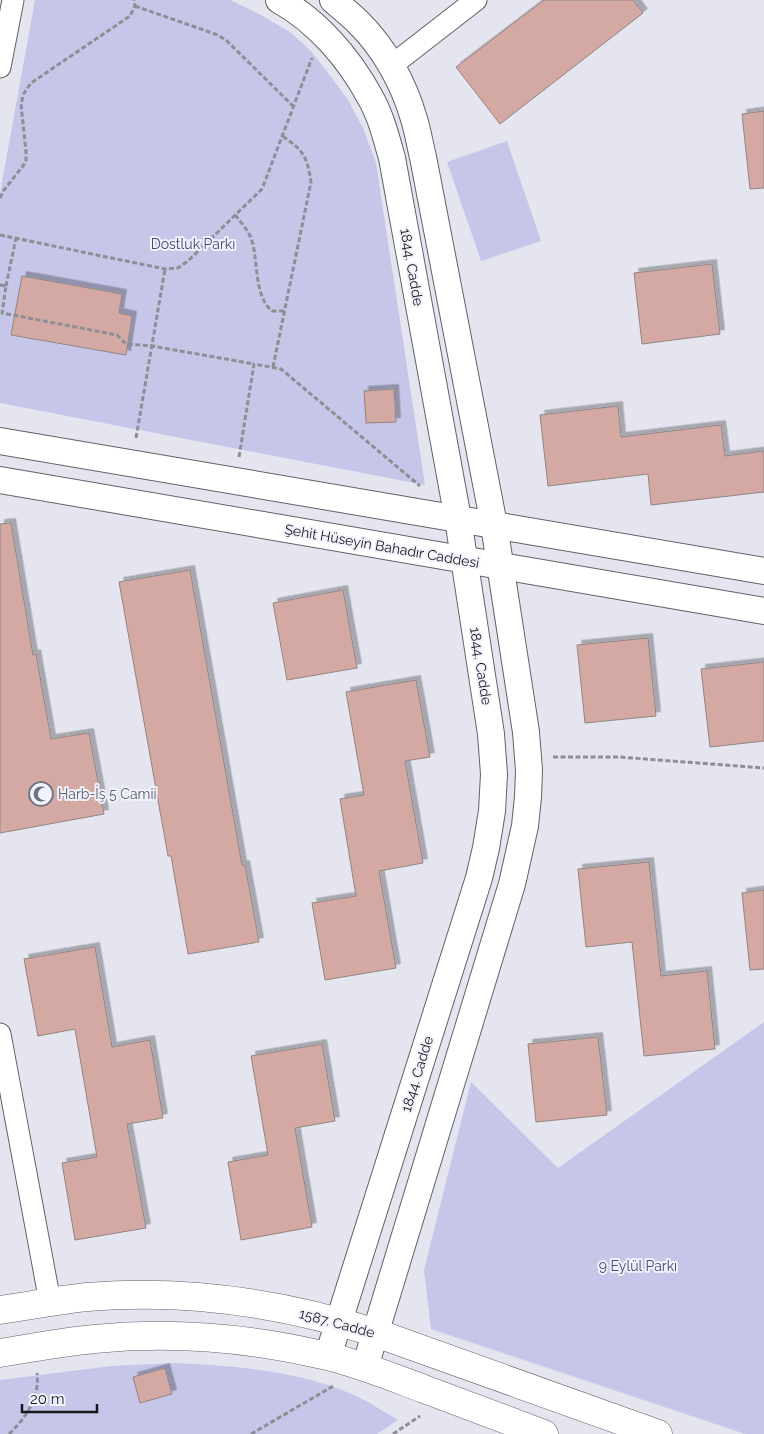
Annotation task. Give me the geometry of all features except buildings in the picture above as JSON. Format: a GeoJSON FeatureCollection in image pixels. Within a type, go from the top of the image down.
{"type":"FeatureCollection","features":[{"type":"Feature","properties":{"kind":"main road","name":"1587. Cadde"},"geometry":{"type":"LineString","coordinates":[[0,1310],[85,1298],[138,1295],[204,1298],[304,1313],[340,1321],[376,1333],[658,1434]]}},
{"type":"Feature","properties":{"kind":"main road"},"geometry":{"type":"LineString","coordinates":[[0,1354],[94,1339],[185,1336],[250,1342],[328,1356],[365,1367],[544,1434]]}},
{"type":"Feature","properties":{"kind":"street"},"geometry":{"type":"LineString","coordinates":[[0,67],[13,0]]}},
{"type":"Feature","properties":{"kind":"street","name":"1844. Cadde"},"geometry":{"type":"LineString","coordinates":[[279,0],[321,32],[355,71],[371,98],[392,158],[458,519],[491,734],[494,774],[490,820],[479,878],[328,1356]]}},
{"type":"Feature","properties":{"kind":"street"},"geometry":{"type":"LineString","coordinates":[[333,0],[360,24],[373,39],[403,88],[414,119],[494,525],[526,732],[528,757],[528,797],[525,826],[512,884],[365,1367]]}},
{"type":"Feature","properties":{"kind":"street"},"geometry":{"type":"LineString","coordinates":[[391,66],[476,0]]}},
{"type":"Feature","properties":{"kind":"street"},"geometry":{"type":"LineString","coordinates":[[0,441],[764,571]]}},
{"type":"Feature","properties":{"kind":"street","name":"Şehit Hüseyin Bahadır Caddesi"},"geometry":{"type":"LineString","coordinates":[[0,480],[764,611]]}},
{"type":"Feature","properties":{"kind":"street"},"geometry":{"type":"LineString","coordinates":[[0,1034],[50,1302]]}},
{"type":"Feature","properties":{"kind":"path"},"geometry":{"type":"LineString","coordinates":[[0,198],[26,162],[20,104],[30,83],[130,16],[135,6],[134,0]]}},
{"type":"Feature","properties":{"kind":"path"},"geometry":{"type":"LineString","coordinates":[[135,6],[218,35],[228,41],[294,106]]}},
{"type":"Feature","properties":{"kind":"path"},"geometry":{"type":"LineString","coordinates":[[0,234],[165,268],[178,268],[188,262],[262,189],[321,32]]}},
{"type":"Feature","properties":{"kind":"path"},"geometry":{"type":"LineString","coordinates":[[273,367],[311,182],[304,156],[296,145],[282,136]]}},
{"type":"Feature","properties":{"kind":"path"},"geometry":{"type":"LineString","coordinates":[[235,215],[250,235],[265,305],[272,311],[285,311]]}},
{"type":"Feature","properties":{"kind":"path"},"geometry":{"type":"LineString","coordinates":[[16,238],[2,313],[117,334],[126,344],[152,346],[281,368],[421,487]]}},
{"type":"Feature","properties":{"kind":"path"},"geometry":{"type":"LineString","coordinates":[[132,464],[165,268]]}},
{"type":"Feature","properties":{"kind":"path"},"geometry":{"type":"LineString","coordinates":[[0,285],[6,286]]}},
{"type":"Feature","properties":{"kind":"path"},"geometry":{"type":"LineString","coordinates":[[235,481],[254,364]]}},
{"type":"Feature","properties":{"kind":"path"},"geometry":{"type":"LineString","coordinates":[[528,757],[619,757],[764,768]]}},
{"type":"Feature","properties":{"kind":"path"},"geometry":{"type":"LineString","coordinates":[[9,1434],[29,1411],[36,1395],[38,1379],[34,1348]]}},
{"type":"Feature","properties":{"kind":"path"},"geometry":{"type":"LineString","coordinates":[[251,1434],[365,1367]]}},
{"type":"Feature","properties":{"kind":"green space","name":"Dostluk Parkı"},"geometry":{"type":"Polygon","coordinates":[[[35,0],[230,0],[290,32],[310,50],[348,100],[364,130],[376,163],[425,485],[0,403],[0,193],[35,0]]]}},
{"type":"Feature","properties":{"kind":"green space"},"geometry":{"type":"Polygon","coordinates":[[[507,141],[541,241],[481,261],[447,162],[507,141]]]}},
{"type":"Feature","properties":{"kind":"green space","name":"9 Eylül Parkı"},"geometry":{"type":"Polygon","coordinates":[[[764,1022],[764,1434],[745,1434],[431,1329],[424,1270],[471,1082],[558,1168],[764,1022]]]}},
{"type":"Feature","properties":{"kind":"green space"},"geometry":{"type":"Polygon","coordinates":[[[174,1363],[248,1368],[323,1383],[368,1402],[398,1420],[377,1434],[0,1434],[0,1380],[111,1366],[174,1363]]]}},
{"type":"Feature","properties":{"kind":"place","name":"Harb-İş 5 Camii"},"geometry":{"type":"Point","coordinates":[41,794]}}]}
